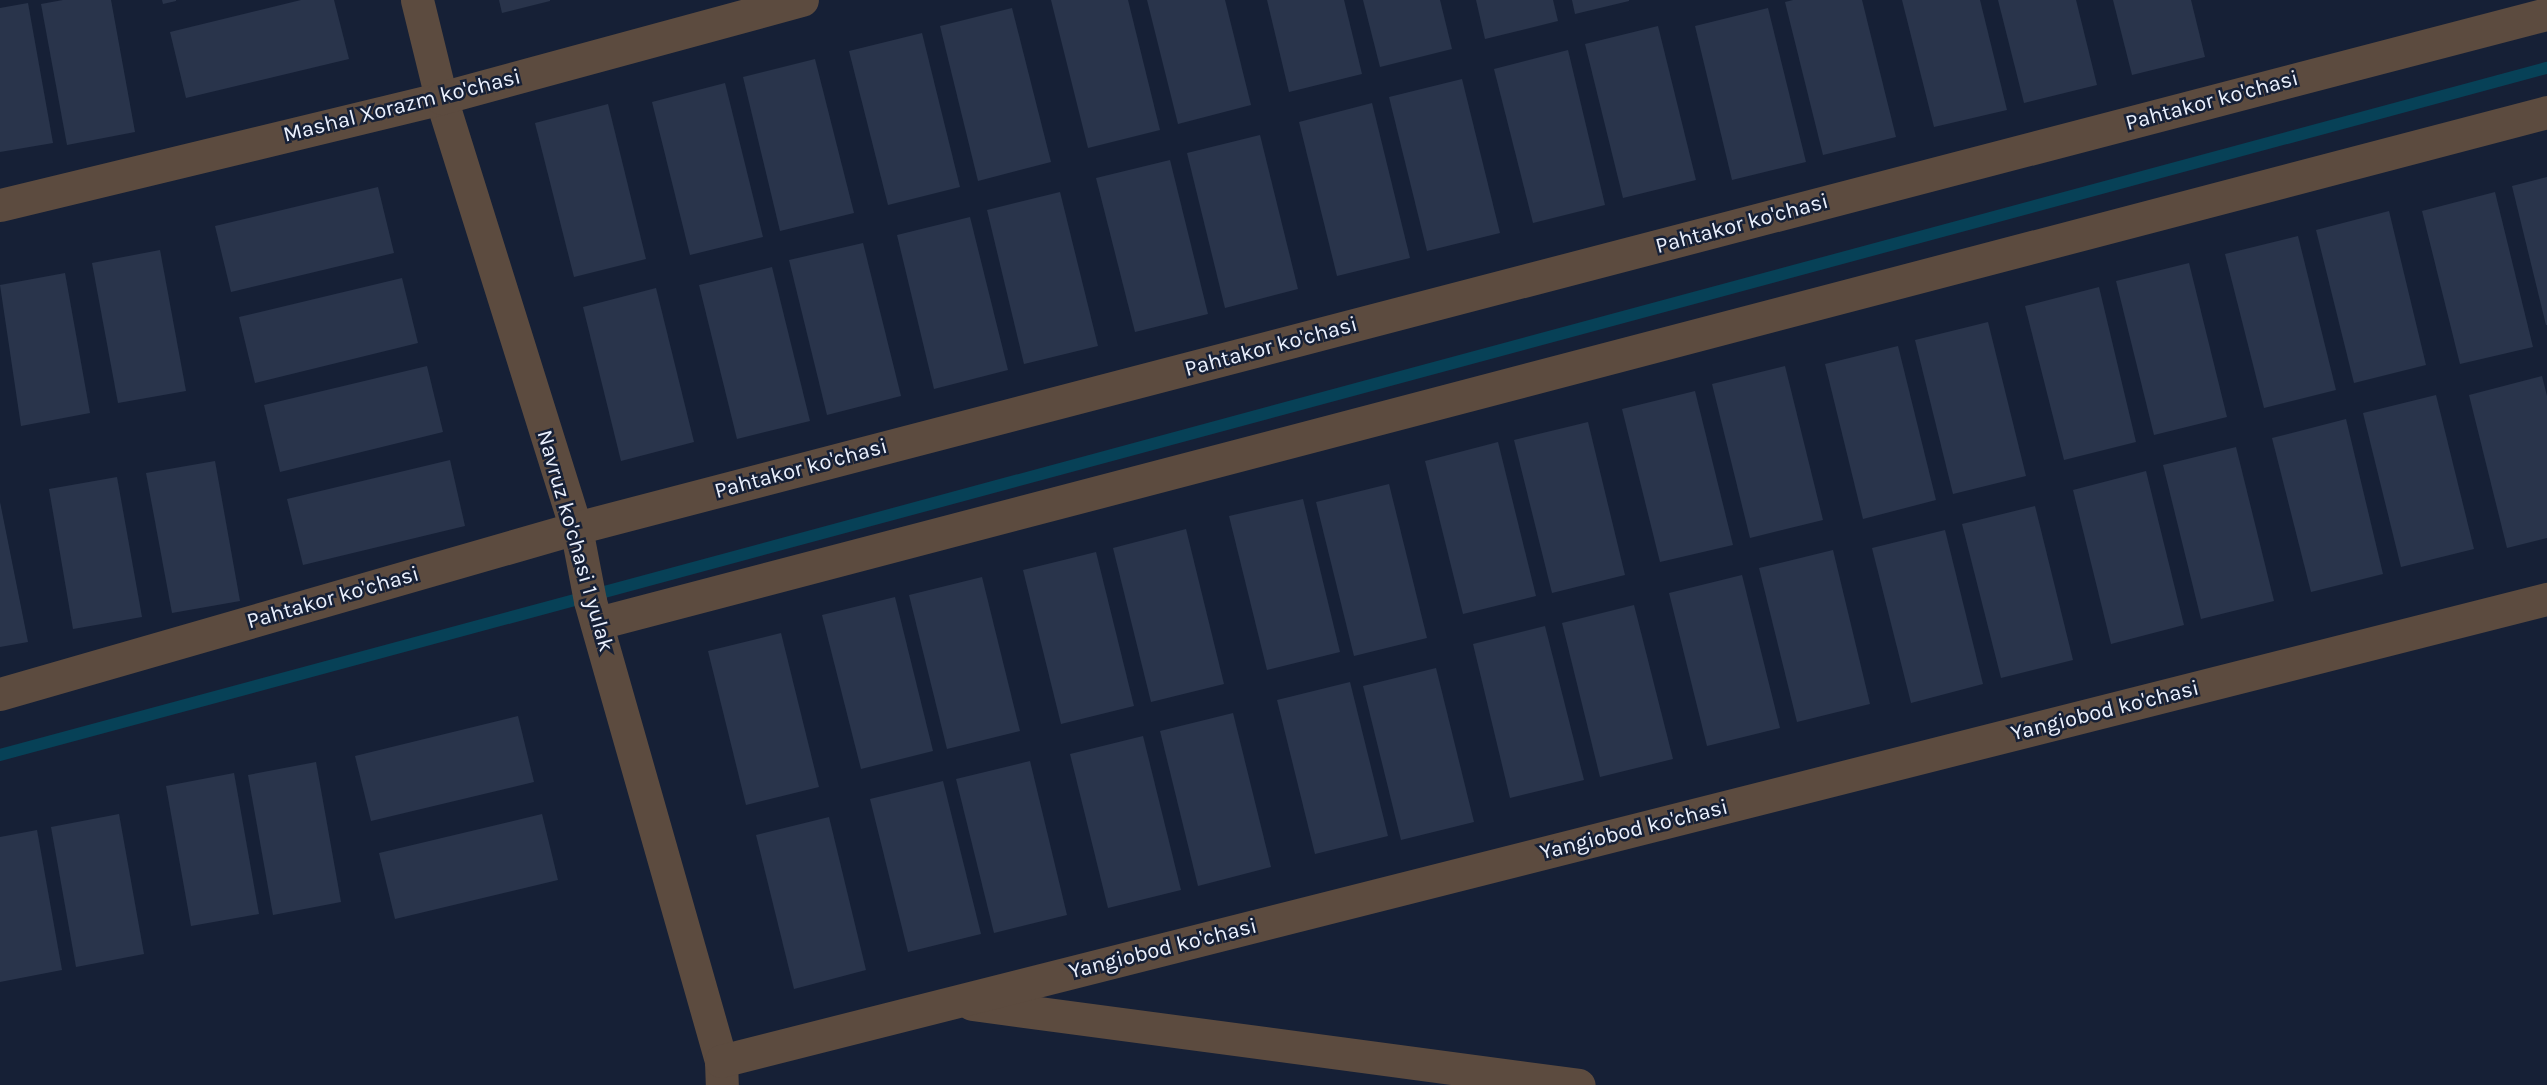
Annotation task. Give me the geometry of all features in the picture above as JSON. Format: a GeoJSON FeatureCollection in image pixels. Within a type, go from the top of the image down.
{"type":"FeatureCollection","features":[{"type":"Feature","properties":{"kind":"street","name":"Navruz ko'chasi 1 yulak"},"geometry":{"type":"LineString","coordinates":[[417,0],[441,98],[576,528],[582,568],[722,1073]]}},
{"type":"Feature","properties":{"kind":"street","name":"Mashal Xorazm ko'chasi"},"geometry":{"type":"LineString","coordinates":[[0,205],[441,98],[802,0]]}},
{"type":"Feature","properties":{"kind":"street","name":"Pahtakor ko'chasi"},"geometry":{"type":"LineString","coordinates":[[0,694],[576,528],[2547,14]]}},
{"type":"Feature","properties":{"kind":"street"},"geometry":{"type":"LineString","coordinates":[[594,612],[2547,112]]}},
{"type":"Feature","properties":{"kind":"street","name":"Yangiobod ko'chasi"},"geometry":{"type":"LineString","coordinates":[[722,1073],[955,1002],[2547,599]]}},
{"type":"Feature","properties":{"kind":"street"},"geometry":{"type":"LineString","coordinates":[[955,1002],[1579,1085]]}},
{"type":"Feature","properties":{"kind":"building"},"geometry":{"type":"Polygon","coordinates":[[[63,0],[111,0],[135,132],[67,145],[41,4],[63,0]]]}},
{"type":"Feature","properties":{"kind":"building"},"geometry":{"type":"Polygon","coordinates":[[[162,0],[176,0],[176,1],[163,4],[162,0]]]}},
{"type":"Feature","properties":{"kind":"building"},"geometry":{"type":"Polygon","coordinates":[[[301,0],[334,0],[349,59],[186,98],[170,32],[301,0]]]}},
{"type":"Feature","properties":{"kind":"building"},"geometry":{"type":"Polygon","coordinates":[[[499,0],[550,0],[550,1],[502,13],[499,0]]]}},
{"type":"Feature","properties":{"kind":"building"},"geometry":{"type":"Polygon","coordinates":[[[1051,0],[1128,0],[1160,130],[1088,148],[1051,0]]]}},
{"type":"Feature","properties":{"kind":"building"},"geometry":{"type":"Polygon","coordinates":[[[1147,0],[1225,0],[1251,105],[1178,124],[1147,0]]]}},
{"type":"Feature","properties":{"kind":"building"},"geometry":{"type":"Polygon","coordinates":[[[1267,0],[1344,0],[1362,74],[1289,92],[1267,0]]]}},
{"type":"Feature","properties":{"kind":"building"},"geometry":{"type":"Polygon","coordinates":[[[1363,0],[1440,0],[1452,49],[1380,67],[1363,0]]]}},
{"type":"Feature","properties":{"kind":"building"},"geometry":{"type":"Polygon","coordinates":[[[1476,0],[1553,0],[1558,21],[1485,39],[1476,0]]]}},
{"type":"Feature","properties":{"kind":"building"},"geometry":{"type":"Polygon","coordinates":[[[1572,0],[1629,0],[1629,1],[1575,14],[1572,0]]]}},
{"type":"Feature","properties":{"kind":"building"},"geometry":{"type":"Polygon","coordinates":[[[1862,0],[1896,137],[1823,155],[1785,2],[1862,0]]]}},
{"type":"Feature","properties":{"kind":"building"},"geometry":{"type":"Polygon","coordinates":[[[1902,0],[1980,0],[2007,110],[1934,127],[1902,0]]]}},
{"type":"Feature","properties":{"kind":"building"},"geometry":{"type":"Polygon","coordinates":[[[1998,0],[2076,0],[2097,85],[2024,103],[1998,0]]]}},
{"type":"Feature","properties":{"kind":"building"},"geometry":{"type":"Polygon","coordinates":[[[2113,0],[2191,0],[2205,57],[2132,75],[2113,0]]]}},
{"type":"Feature","properties":{"kind":"building"},"geometry":{"type":"Polygon","coordinates":[[[28,3],[53,143],[0,152],[0,8],[28,3]]]}},
{"type":"Feature","properties":{"kind":"building"},"geometry":{"type":"Polygon","coordinates":[[[1012,8],[1051,162],[978,181],[940,26],[1012,8]]]}},
{"type":"Feature","properties":{"kind":"building"},"geometry":{"type":"Polygon","coordinates":[[[1768,8],[1806,162],[1732,180],[1695,26],[1768,8]]]}},
{"type":"Feature","properties":{"kind":"building"},"geometry":{"type":"Polygon","coordinates":[[[1658,26],[1696,180],[1623,198],[1585,44],[1658,26]]]}},
{"type":"Feature","properties":{"kind":"building"},"geometry":{"type":"Polygon","coordinates":[[[922,33],[960,187],[888,205],[849,51],[922,33]]]}},
{"type":"Feature","properties":{"kind":"building"},"geometry":{"type":"Polygon","coordinates":[[[1568,50],[1605,205],[1533,223],[1494,69],[1568,50]]]}},
{"type":"Feature","properties":{"kind":"building"},"geometry":{"type":"Polygon","coordinates":[[[815,59],[854,213],[780,231],[743,77],[815,59]]]}},
{"type":"Feature","properties":{"kind":"building"},"geometry":{"type":"Polygon","coordinates":[[[1462,79],[1500,233],[1427,251],[1389,97],[1462,79]]]}},
{"type":"Feature","properties":{"kind":"building"},"geometry":{"type":"Polygon","coordinates":[[[725,83],[763,237],[690,255],[652,102],[725,83]]]}},
{"type":"Feature","properties":{"kind":"building"},"geometry":{"type":"Polygon","coordinates":[[[1372,103],[1410,258],[1337,276],[1299,122],[1372,103]]]}},
{"type":"Feature","properties":{"kind":"building"},"geometry":{"type":"Polygon","coordinates":[[[608,104],[646,259],[574,277],[535,123],[608,104]]]}},
{"type":"Feature","properties":{"kind":"building"},"geometry":{"type":"Polygon","coordinates":[[[1260,135],[1298,289],[1225,308],[1187,153],[1260,135]]]}},
{"type":"Feature","properties":{"kind":"building"},"geometry":{"type":"Polygon","coordinates":[[[1170,160],[1208,314],[1135,332],[1096,178],[1170,160]]]}},
{"type":"Feature","properties":{"kind":"building"},"geometry":{"type":"Polygon","coordinates":[[[2547,177],[2547,325],[2546,325],[2512,186],[2547,177]]]}},
{"type":"Feature","properties":{"kind":"building"},"geometry":{"type":"Polygon","coordinates":[[[378,187],[394,253],[231,292],[215,226],[378,187]]]}},
{"type":"Feature","properties":{"kind":"building"},"geometry":{"type":"Polygon","coordinates":[[[1060,192],[1098,346],[1024,364],[987,210],[1060,192]]]}},
{"type":"Feature","properties":{"kind":"building"},"geometry":{"type":"Polygon","coordinates":[[[2495,192],[2533,347],[2460,364],[2422,211],[2495,192]]]}},
{"type":"Feature","properties":{"kind":"building"},"geometry":{"type":"Polygon","coordinates":[[[2389,211],[2426,365],[2354,383],[2316,230],[2389,211]]]}},
{"type":"Feature","properties":{"kind":"building"},"geometry":{"type":"Polygon","coordinates":[[[970,217],[1008,370],[934,389],[897,235],[970,217]]]}},
{"type":"Feature","properties":{"kind":"building"},"geometry":{"type":"Polygon","coordinates":[[[2298,236],[2336,390],[2264,408],[2225,254],[2298,236]]]}},
{"type":"Feature","properties":{"kind":"building"},"geometry":{"type":"Polygon","coordinates":[[[863,243],[901,396],[827,415],[789,260],[863,243]]]}},
{"type":"Feature","properties":{"kind":"building"},"geometry":{"type":"Polygon","coordinates":[[[160,250],[186,391],[118,403],[92,263],[160,250]]]}},
{"type":"Feature","properties":{"kind":"building"},"geometry":{"type":"Polygon","coordinates":[[[2189,263],[2227,417],[2154,435],[2116,281],[2189,263]]]}},
{"type":"Feature","properties":{"kind":"building"},"geometry":{"type":"Polygon","coordinates":[[[772,267],[810,421],[737,439],[699,285],[772,267]]]}},
{"type":"Feature","properties":{"kind":"building"},"geometry":{"type":"Polygon","coordinates":[[[65,273],[90,413],[21,426],[0,285],[65,273]]]}},
{"type":"Feature","properties":{"kind":"building"},"geometry":{"type":"Polygon","coordinates":[[[402,278],[418,343],[255,383],[239,317],[402,278]]]}},
{"type":"Feature","properties":{"kind":"building"},"geometry":{"type":"Polygon","coordinates":[[[2099,287],[2136,442],[2064,460],[2025,306],[2099,287]]]}},
{"type":"Feature","properties":{"kind":"building"},"geometry":{"type":"Polygon","coordinates":[[[656,288],[694,442],[621,461],[583,307],[656,288]]]}},
{"type":"Feature","properties":{"kind":"building"},"geometry":{"type":"Polygon","coordinates":[[[1988,322],[2026,476],[1953,494],[1915,340],[1988,322]]]}},
{"type":"Feature","properties":{"kind":"building"},"geometry":{"type":"Polygon","coordinates":[[[1898,346],[1936,500],[1863,519],[1825,364],[1898,346]]]}},
{"type":"Feature","properties":{"kind":"building"},"geometry":{"type":"Polygon","coordinates":[[[427,366],[443,432],[280,472],[264,405],[427,366]]]}},
{"type":"Feature","properties":{"kind":"building"},"geometry":{"type":"Polygon","coordinates":[[[1785,366],[1823,520],[1750,538],[1712,384],[1785,366]]]}},
{"type":"Feature","properties":{"kind":"building"},"geometry":{"type":"Polygon","coordinates":[[[2542,376],[2547,396],[2547,538],[2507,548],[2469,395],[2542,376]]]}},
{"type":"Feature","properties":{"kind":"building"},"geometry":{"type":"Polygon","coordinates":[[[1695,391],[1733,545],[1660,562],[1622,409],[1695,391]]]}},
{"type":"Feature","properties":{"kind":"building"},"geometry":{"type":"Polygon","coordinates":[[[2436,395],[2474,549],[2401,567],[2363,413],[2436,395]]]}},
{"type":"Feature","properties":{"kind":"building"},"geometry":{"type":"Polygon","coordinates":[[[2346,419],[2383,574],[2311,592],[2272,438],[2346,419]]]}},
{"type":"Feature","properties":{"kind":"building"},"geometry":{"type":"Polygon","coordinates":[[[1588,422],[1625,575],[1552,593],[1514,440],[1588,422]]]}},
{"type":"Feature","properties":{"kind":"building"},"geometry":{"type":"Polygon","coordinates":[[[1498,442],[1536,596],[1463,614],[1425,461],[1498,442]]]}},
{"type":"Feature","properties":{"kind":"building"},"geometry":{"type":"Polygon","coordinates":[[[2236,447],[2274,601],[2201,619],[2163,465],[2236,447]]]}},
{"type":"Feature","properties":{"kind":"building"},"geometry":{"type":"Polygon","coordinates":[[[450,460],[465,526],[303,565],[287,499],[450,460]]]}},
{"type":"Feature","properties":{"kind":"building"},"geometry":{"type":"Polygon","coordinates":[[[215,461],[240,601],[172,613],[146,473],[215,461]]]}},
{"type":"Feature","properties":{"kind":"building"},"geometry":{"type":"Polygon","coordinates":[[[2146,471],[2184,625],[2111,644],[2073,490],[2146,471]]]}},
{"type":"Feature","properties":{"kind":"building"},"geometry":{"type":"Polygon","coordinates":[[[117,477],[142,617],[73,629],[49,489],[117,477]]]}},
{"type":"Feature","properties":{"kind":"building"},"geometry":{"type":"Polygon","coordinates":[[[1389,484],[1427,638],[1354,656],[1316,502],[1389,484]]]}},
{"type":"Feature","properties":{"kind":"building"},"geometry":{"type":"Polygon","coordinates":[[[1303,499],[1340,652],[1267,670],[1229,516],[1303,499]]]}},
{"type":"Feature","properties":{"kind":"building"},"geometry":{"type":"Polygon","coordinates":[[[0,502],[28,642],[0,647],[0,502]]]}},
{"type":"Feature","properties":{"kind":"building"},"geometry":{"type":"Polygon","coordinates":[[[2035,506],[2073,660],[2001,678],[1962,524],[2035,506]]]}},
{"type":"Feature","properties":{"kind":"building"},"geometry":{"type":"Polygon","coordinates":[[[1186,529],[1224,684],[1151,702],[1113,548],[1186,529]]]}},
{"type":"Feature","properties":{"kind":"building"},"geometry":{"type":"Polygon","coordinates":[[[1945,530],[1983,684],[1911,703],[1872,548],[1945,530]]]}},
{"type":"Feature","properties":{"kind":"building"},"geometry":{"type":"Polygon","coordinates":[[[1833,550],[1870,704],[1797,722],[1759,568],[1833,550]]]}},
{"type":"Feature","properties":{"kind":"building"},"geometry":{"type":"Polygon","coordinates":[[[1096,552],[1134,706],[1061,724],[1023,570],[1096,552]]]}},
{"type":"Feature","properties":{"kind":"building"},"geometry":{"type":"Polygon","coordinates":[[[1742,575],[1780,728],[1707,746],[1669,593],[1742,575]]]}},
{"type":"Feature","properties":{"kind":"building"},"geometry":{"type":"Polygon","coordinates":[[[982,577],[1020,731],[947,749],[909,595],[982,577]]]}},
{"type":"Feature","properties":{"kind":"building"},"geometry":{"type":"Polygon","coordinates":[[[895,597],[933,751],[861,769],[822,615],[895,597]]]}},
{"type":"Feature","properties":{"kind":"building"},"geometry":{"type":"Polygon","coordinates":[[[1634,605],[1673,759],[1600,777],[1562,623],[1634,605]]]}},
{"type":"Feature","properties":{"kind":"building"},"geometry":{"type":"Polygon","coordinates":[[[1545,626],[1584,780],[1510,798],[1473,644],[1545,626]]]}},
{"type":"Feature","properties":{"kind":"building"},"geometry":{"type":"Polygon","coordinates":[[[781,633],[819,787],[746,805],[708,651],[781,633]]]}},
{"type":"Feature","properties":{"kind":"building"},"geometry":{"type":"Polygon","coordinates":[[[1436,668],[1474,822],[1401,840],[1363,686],[1436,668]]]}},
{"type":"Feature","properties":{"kind":"building"},"geometry":{"type":"Polygon","coordinates":[[[1350,682],[1388,836],[1315,854],[1277,700],[1350,682]]]}},
{"type":"Feature","properties":{"kind":"building"},"geometry":{"type":"Polygon","coordinates":[[[1233,713],[1271,867],[1198,886],[1160,731],[1233,713]]]}},
{"type":"Feature","properties":{"kind":"building"},"geometry":{"type":"Polygon","coordinates":[[[518,716],[534,782],[371,821],[355,756],[518,716]]]}},
{"type":"Feature","properties":{"kind":"building"},"geometry":{"type":"Polygon","coordinates":[[[1143,736],[1181,890],[1108,908],[1070,754],[1143,736]]]}},
{"type":"Feature","properties":{"kind":"building"},"geometry":{"type":"Polygon","coordinates":[[[1030,761],[1067,915],[994,933],[956,779],[1030,761]]]}},
{"type":"Feature","properties":{"kind":"building"},"geometry":{"type":"Polygon","coordinates":[[[316,762],[341,902],[273,915],[248,775],[316,762]]]}},
{"type":"Feature","properties":{"kind":"building"},"geometry":{"type":"Polygon","coordinates":[[[234,773],[259,914],[191,926],[166,786],[234,773]]]}},
{"type":"Feature","properties":{"kind":"building"},"geometry":{"type":"Polygon","coordinates":[[[943,781],[981,934],[908,952],[870,799],[943,781]]]}},
{"type":"Feature","properties":{"kind":"building"},"geometry":{"type":"Polygon","coordinates":[[[119,814],[144,954],[76,967],[51,827],[119,814]]]}},
{"type":"Feature","properties":{"kind":"building"},"geometry":{"type":"Polygon","coordinates":[[[542,814],[558,880],[395,919],[379,853],[542,814]]]}},
{"type":"Feature","properties":{"kind":"building"},"geometry":{"type":"Polygon","coordinates":[[[829,817],[866,970],[794,989],[756,835],[829,817]]]}},
{"type":"Feature","properties":{"kind":"building"},"geometry":{"type":"Polygon","coordinates":[[[37,830],[62,970],[0,982],[0,837],[37,830]]]}},
{"type":"Feature","properties":{"kind":"waterway"},"geometry":{"type":"LineString","coordinates":[[0,755],[2547,68]]}}]}
